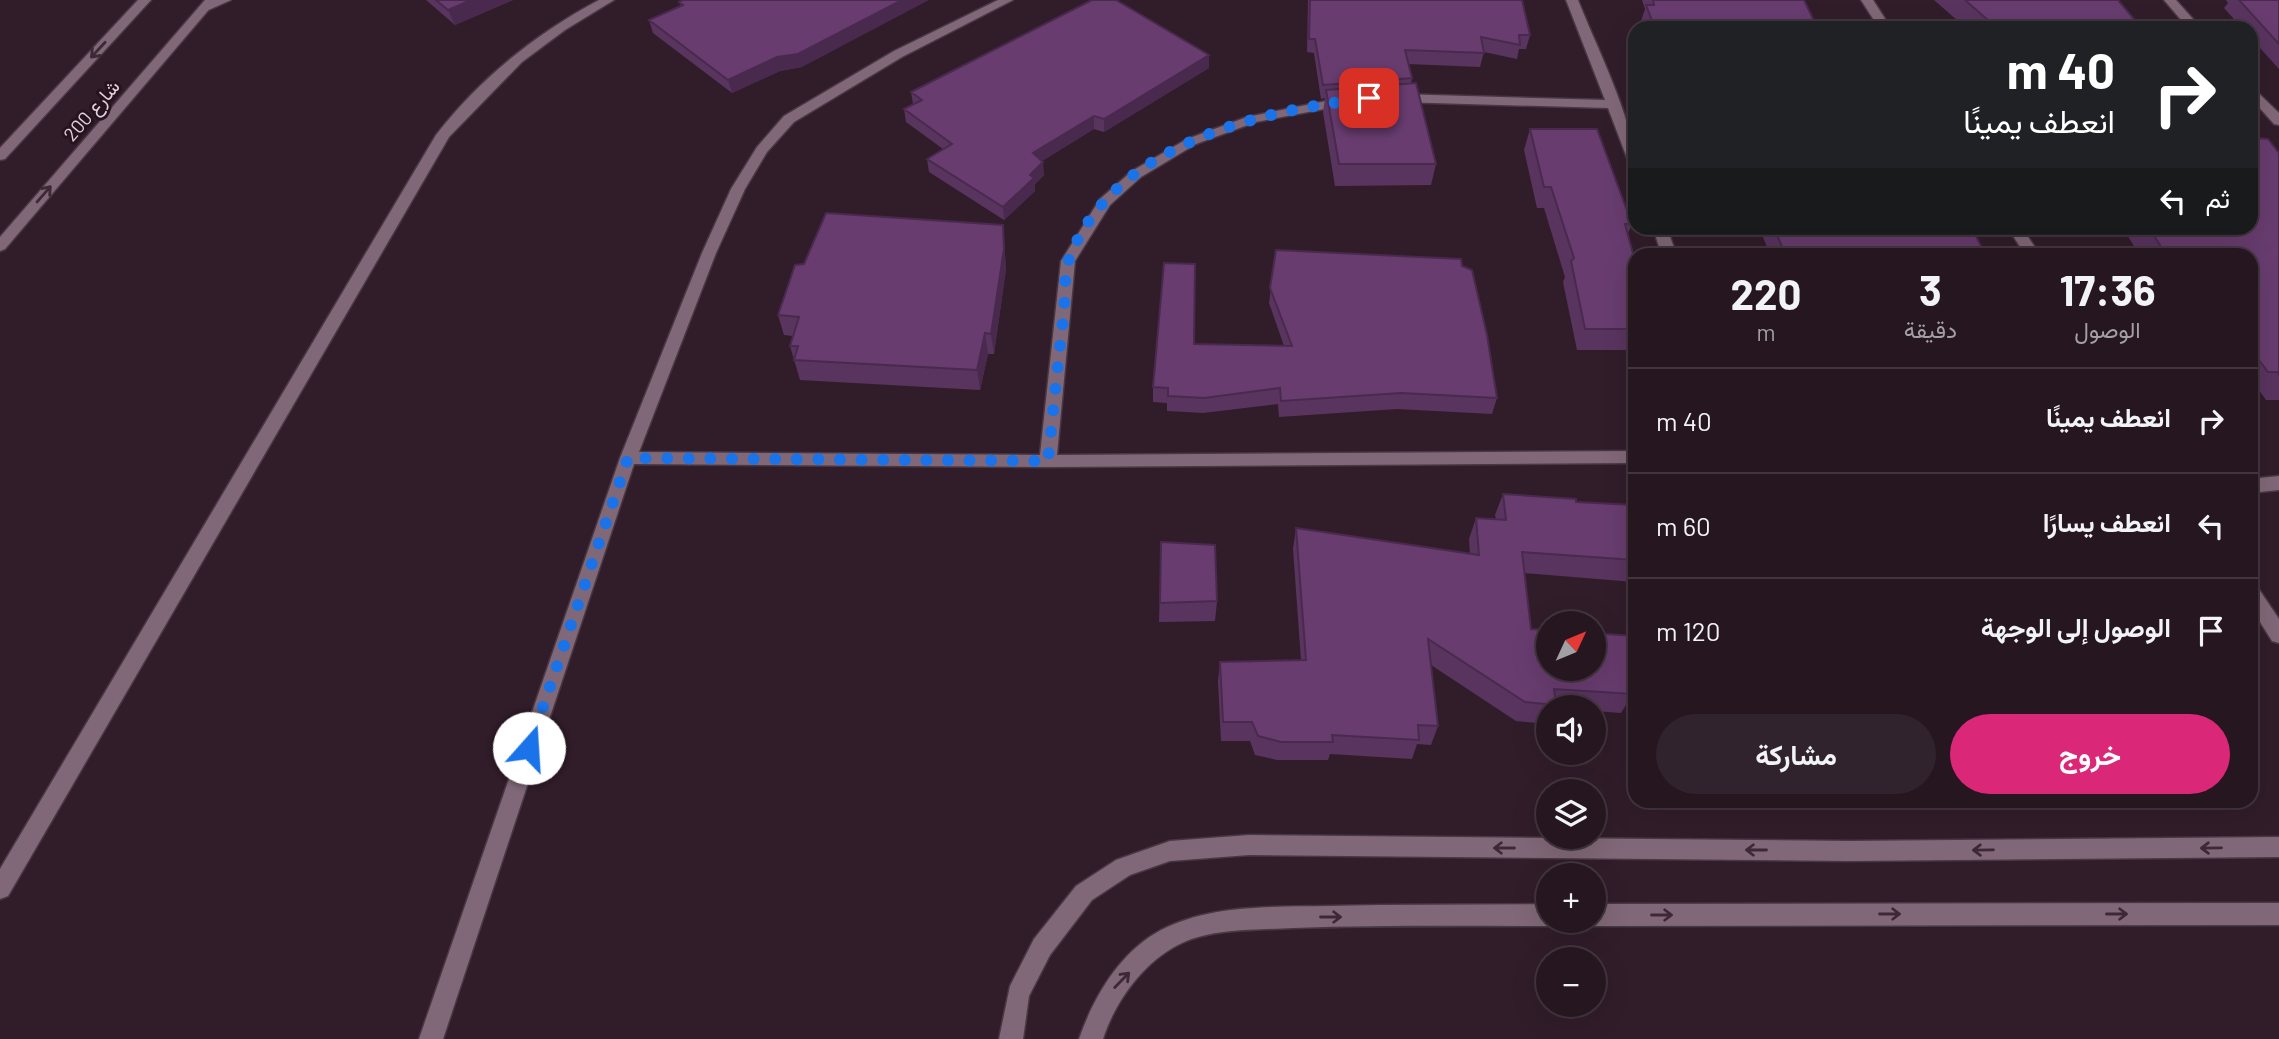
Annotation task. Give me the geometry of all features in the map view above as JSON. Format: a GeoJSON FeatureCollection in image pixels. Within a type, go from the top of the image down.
{"type":"FeatureCollection","features":[{"type":"Feature","properties":{"kind":"street","name":"شارع 200"},"geometry":{"type":"LineString","coordinates":[[0,156],[145,0]]}},
{"type":"Feature","properties":{"kind":"street"},"geometry":{"type":"LineString","coordinates":[[207,4],[225,0]]}},
{"type":"Feature","properties":{"kind":"street"},"geometry":{"type":"LineString","coordinates":[[0,889],[443,135],[484,87],[532,45],[608,0]]}},
{"type":"Feature","properties":{"kind":"street"},"geometry":{"type":"LineString","coordinates":[[431,1039],[628,458],[709,253],[738,189],[762,150],[789,119],[843,84],[1007,0]]}},
{"type":"Feature","properties":{"kind":"street"},"geometry":{"type":"LineString","coordinates":[[1572,0],[1628,141]]}},
{"type":"Feature","properties":{"kind":"street"},"geometry":{"type":"LineString","coordinates":[[1867,0],[1880,21]]}},
{"type":"Feature","properties":{"kind":"street"},"geometry":{"type":"LineString","coordinates":[[2170,0],[2189,21]]}},
{"type":"Feature","properties":{"kind":"street","name":"شارع 200"},"geometry":{"type":"LineString","coordinates":[[0,246],[207,4]]}},
{"type":"Feature","properties":{"kind":"street"},"geometry":{"type":"LineString","coordinates":[[1383,98],[1615,104]]}},
{"type":"Feature","properties":{"kind":"street"},"geometry":{"type":"LineString","coordinates":[[2258,98],[2279,121]]}},
{"type":"Feature","properties":{"kind":"street"},"geometry":{"type":"LineString","coordinates":[[1048,461],[1068,261],[1084,231],[1110,197],[1138,172],[1178,148],[1235,124],[1301,106],[1356,99]]}},
{"type":"Feature","properties":{"kind":"street"},"geometry":{"type":"LineString","coordinates":[[628,458],[1048,461],[1628,457]]}},
{"type":"Feature","properties":{"kind":"street"},"geometry":{"type":"LineString","coordinates":[[2258,485],[2279,483]]}},
{"type":"Feature","properties":{"kind":"street"},"geometry":{"type":"LineString","coordinates":[[2258,602],[2279,635]]}},
{"type":"Feature","properties":{"kind":"street"},"geometry":{"type":"LineString","coordinates":[[1011,1039],[1018,994],[1042,947],[1084,892],[1124,867],[1170,850],[1250,845],[1850,851],[2279,847]]}},
{"type":"Feature","properties":{"kind":"street"},"geometry":{"type":"LineString","coordinates":[[1606,915],[2279,914]]}},
{"type":"Feature","properties":{"kind":"street"},"geometry":{"type":"LineString","coordinates":[[1091,1039],[1110,992],[1142,959],[1180,933],[1232,921],[1305,917],[1536,915]]}},
{"type":"Feature","properties":{"kind":"building"},"geometry":{"type":"Polygon","coordinates":[[[436,0],[471,0],[448,10],[436,0]]]}},
{"type":"Feature","properties":{"kind":"building"},"geometry":{"type":"Polygon","coordinates":[[[902,0],[798,54],[777,57],[728,80],[649,20],[683,5],[679,2],[902,0]]]}},
{"type":"Feature","properties":{"kind":"building"},"geometry":{"type":"Polygon","coordinates":[[[1092,0],[1116,0],[1209,55],[1104,119],[1094,116],[1033,153],[1043,162],[1030,175],[1034,178],[1003,207],[927,159],[952,144],[904,109],[922,100],[911,92],[1092,0]]]}},
{"type":"Feature","properties":{"kind":"building"},"geometry":{"type":"Polygon","coordinates":[[[1310,0],[1522,0],[1530,35],[1519,35],[1520,45],[1481,37],[1484,53],[1405,50],[1412,78],[1323,85],[1315,39],[1309,39],[1310,0]]]}},
{"type":"Feature","properties":{"kind":"building"},"geometry":{"type":"Polygon","coordinates":[[[1653,0],[1804,0],[1814,21],[1652,21],[1646,5],[1654,5],[1653,0]]]}},
{"type":"Feature","properties":{"kind":"building"},"geometry":{"type":"Polygon","coordinates":[[[1965,0],[2118,0],[2136,21],[1989,21],[1965,0]]]}},
{"type":"Feature","properties":{"kind":"building"},"geometry":{"type":"Polygon","coordinates":[[[2239,0],[2279,0],[2279,44],[2239,0]]]}},
{"type":"Feature","properties":{"kind":"building"},"geometry":{"type":"Polygon","coordinates":[[[1416,83],[1436,164],[1339,164],[1326,90],[1416,83]]]}},
{"type":"Feature","properties":{"kind":"building"},"geometry":{"type":"Polygon","coordinates":[[[1530,129],[1597,129],[1628,213],[1628,224],[1625,224],[1632,248],[1628,248],[1628,329],[1585,329],[1571,261],[1574,258],[1551,187],[1544,187],[1530,129]]]}},
{"type":"Feature","properties":{"kind":"building"},"geometry":{"type":"Polygon","coordinates":[[[2258,138],[2268,139],[2279,153],[2279,375],[2277,372],[2268,372],[2258,359],[2258,248],[2162,248],[2154,235],[2258,235],[2258,138]]]}},
{"type":"Feature","properties":{"kind":"building"},"geometry":{"type":"Polygon","coordinates":[[[826,213],[1003,225],[1004,249],[991,334],[985,333],[977,370],[794,360],[798,346],[790,346],[799,317],[778,315],[795,265],[804,264],[826,213]]]}},
{"type":"Feature","properties":{"kind":"building"},"geometry":{"type":"Polygon","coordinates":[[[1777,235],[1976,235],[1982,248],[1783,248],[1777,235]]]}},
{"type":"Feature","properties":{"kind":"building"},"geometry":{"type":"Polygon","coordinates":[[[1276,250],[1461,259],[1462,266],[1472,270],[1487,335],[1497,398],[1401,393],[1281,401],[1280,388],[1204,398],[1168,396],[1168,388],[1153,387],[1164,263],[1195,264],[1194,344],[1292,346],[1270,288],[1276,250]]]}},
{"type":"Feature","properties":{"kind":"building"},"geometry":{"type":"Polygon","coordinates":[[[1503,494],[1628,505],[1628,560],[1522,552],[1531,629],[1536,629],[1536,681],[1606,681],[1606,634],[1628,636],[1628,694],[1554,689],[1555,695],[1536,695],[1536,703],[1525,702],[1428,639],[1438,726],[1418,725],[1419,740],[1332,735],[1333,742],[1281,742],[1258,736],[1252,722],[1223,722],[1220,662],[1306,660],[1296,528],[1479,555],[1476,518],[1506,520],[1503,494]]]}},
{"type":"Feature","properties":{"kind":"building"},"geometry":{"type":"Polygon","coordinates":[[[1161,542],[1215,545],[1217,601],[1160,603],[1161,542]]]}},
{"type":"Feature","properties":{"kind":"route"},"geometry":{"type":"LineString","coordinates":[[529,748],[628,458],[1048,461],[1068,261],[1084,231],[1110,197],[1138,172],[1178,148],[1235,124],[1301,106],[1369,98]]}}]}
